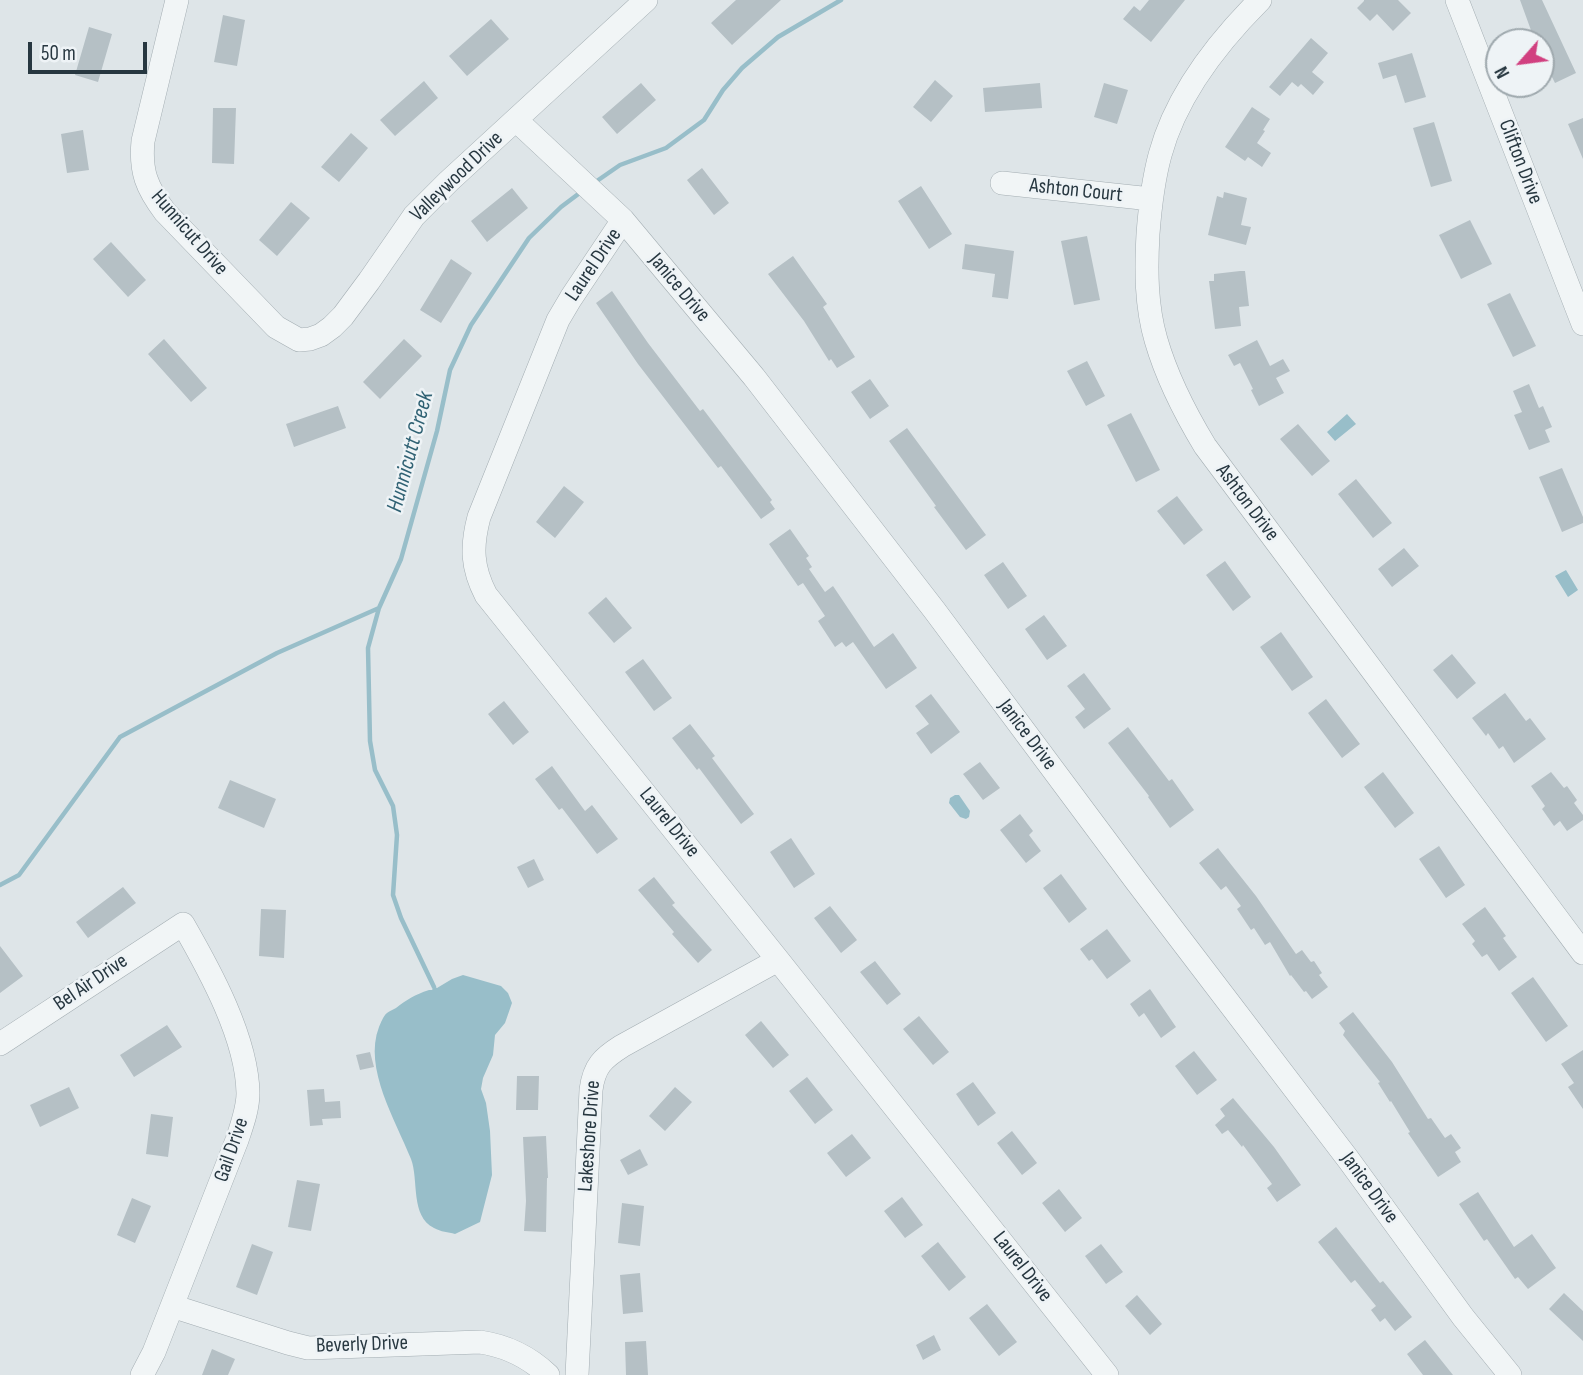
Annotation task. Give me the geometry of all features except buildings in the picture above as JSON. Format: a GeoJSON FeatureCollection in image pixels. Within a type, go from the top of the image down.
{"type":"FeatureCollection","features":[{"type":"Feature","properties":{"kind":"street","name":"Hunnicut Drive"},"geometry":{"type":"LineString","coordinates":[[177,0],[143,141],[144,173],[154,198],[165,212],[276,327]]}},
{"type":"Feature","properties":{"kind":"street","name":"Valleywood Drive"},"geometry":{"type":"LineString","coordinates":[[276,327],[299,340],[321,335],[332,327],[369,281],[414,216],[646,0]]}},
{"type":"Feature","properties":{"kind":"street","name":"Ashton Drive"},"geometry":{"type":"LineString","coordinates":[[1260,0],[1218,46],[1178,108],[1160,153],[1151,199],[1146,267],[1155,337],[1164,366],[1187,417],[1226,476],[1583,953]]}},
{"type":"Feature","properties":{"kind":"street","name":"Clifton Drive"},"geometry":{"type":"LineString","coordinates":[[1457,0],[1583,324]]}},
{"type":"Feature","properties":{"kind":"street","name":"Janice Drive"},"geometry":{"type":"LineString","coordinates":[[516,120],[623,220],[754,377],[915,585],[1356,1170],[1463,1317],[1510,1375]]}},
{"type":"Feature","properties":{"kind":"street","name":"Ashton Court"},"geometry":{"type":"LineString","coordinates":[[1002,183],[1151,199]]}},
{"type":"Feature","properties":{"kind":"street","name":"Laurel Drive"},"geometry":{"type":"LineString","coordinates":[[623,220],[558,320],[479,517],[474,541],[475,568],[480,582],[486,595],[1107,1375]]}},
{"type":"Feature","properties":{"kind":"street","name":"Bel Air Drive"},"geometry":{"type":"LineString","coordinates":[[0,1044],[183,924]]}},
{"type":"Feature","properties":{"kind":"street","name":"Gail Drive"},"geometry":{"type":"LineString","coordinates":[[142,1375],[154,1352],[237,1140],[248,1095],[246,1070],[239,1043],[210,970],[183,924]]}},
{"type":"Feature","properties":{"kind":"street","name":"Lakeshore Drive"},"geometry":{"type":"LineString","coordinates":[[577,1375],[590,1090],[595,1070],[622,1045],[778,960]]}},
{"type":"Feature","properties":{"kind":"street","name":"Beverly Drive"},"geometry":{"type":"LineString","coordinates":[[172,1306],[308,1348],[458,1342],[497,1344],[529,1359],[548,1375]]}},
{"type":"Feature","properties":{"kind":"water"},"geometry":{"type":"Polygon","coordinates":[[[1347,414],[1356,424],[1335,441],[1327,432],[1347,414]]]}},
{"type":"Feature","properties":{"kind":"water"},"geometry":{"type":"Polygon","coordinates":[[[1566,570],[1578,590],[1568,597],[1555,576],[1566,570]]]}},
{"type":"Feature","properties":{"kind":"water"},"geometry":{"type":"Polygon","coordinates":[[[959,795],[970,811],[966,819],[960,817],[949,803],[950,798],[959,795]]]}},
{"type":"Feature","properties":{"kind":"water"},"geometry":{"type":"Polygon","coordinates":[[[463,975],[501,986],[512,1003],[505,1023],[495,1035],[493,1055],[481,1089],[490,1131],[492,1175],[480,1222],[455,1234],[434,1228],[421,1215],[411,1159],[378,1077],[375,1043],[379,1027],[388,1012],[415,996],[463,975]]]}},
{"type":"Feature","properties":{"kind":"waterway","name":"Hunnicutt Creek"},"geometry":{"type":"LineString","coordinates":[[594,183],[620,165],[666,148],[704,120],[723,90],[742,68],[778,37],[841,0]]}},
{"type":"Feature","properties":{"kind":"waterway","name":"Hunnicutt Creek"},"geometry":{"type":"LineString","coordinates":[[434,987],[393,895],[397,835],[393,806],[375,770],[370,741],[368,648],[379,608],[401,559],[437,431],[450,370],[471,325],[529,238],[581,192]]}},
{"type":"Feature","properties":{"kind":"waterway","name":"Hunnicutt Creek"},"geometry":{"type":"LineString","coordinates":[[0,885],[19,875],[120,737],[277,653],[379,608]]}}]}
